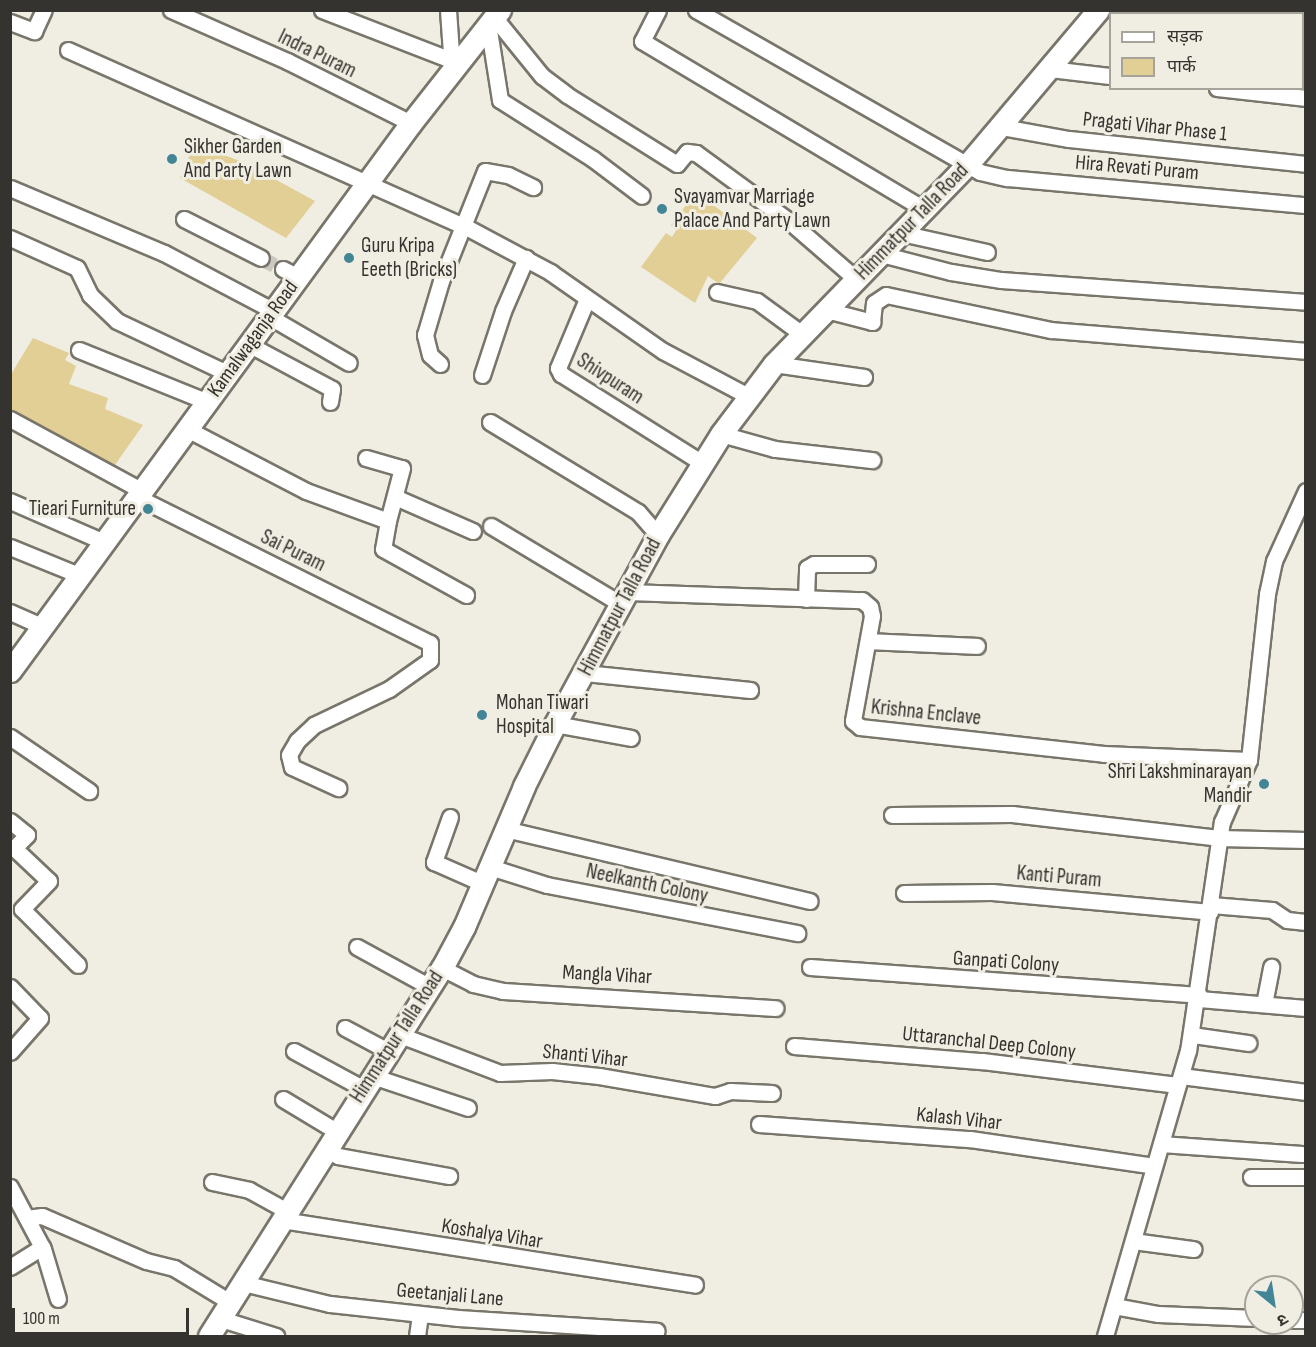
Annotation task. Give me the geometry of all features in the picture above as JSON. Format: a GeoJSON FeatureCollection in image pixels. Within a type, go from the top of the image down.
{"type":"FeatureCollection","features":[{"type":"Feature","properties":{"kind":"street"},"geometry":{"type":"LineString","coordinates":[[10,22],[34,31],[44,10]]}},
{"type":"Feature","properties":{"kind":"street","name":"Indra Puram"},"geometry":{"type":"LineString","coordinates":[[171,10],[287,61],[411,123]]}},
{"type":"Feature","properties":{"kind":"street"},"geometry":{"type":"LineString","coordinates":[[322,10],[456,62]]}},
{"type":"Feature","properties":{"kind":"street"},"geometry":{"type":"LineString","coordinates":[[448,10],[451,50],[456,62]]}},
{"type":"Feature","properties":{"kind":"street"},"geometry":{"type":"LineString","coordinates":[[658,10],[642,41],[924,208]]}},
{"type":"Feature","properties":{"kind":"street","name":"Hira Revati Puram"},"geometry":{"type":"LineString","coordinates":[[696,10],[980,172],[1007,178],[1305,205]]}},
{"type":"Feature","properties":{"kind":"street","name":"Himmatpur Talla Road"},"geometry":{"type":"LineString","coordinates":[[220,1319],[336,1131],[441,968],[487,876],[506,829],[555,724],[585,673],[658,535],[721,434],[774,364],[1002,127],[1098,10]]}},
{"type":"Feature","properties":{"kind":"street"},"geometry":{"type":"LineString","coordinates":[[494,17],[500,100],[593,159],[642,196]]}},
{"type":"Feature","properties":{"kind":"street"},"geometry":{"type":"LineString","coordinates":[[494,17],[542,76],[567,95],[677,165],[687,152],[696,153],[789,221],[856,279]]}},
{"type":"Feature","properties":{"kind":"street","name":"Kamalwaganja Road"},"geometry":{"type":"LineString","coordinates":[[10,670],[272,314],[291,273],[366,184],[456,62],[494,17]]}},
{"type":"Feature","properties":{"kind":"street"},"geometry":{"type":"LineString","coordinates":[[68,50],[464,226],[526,258],[663,351],[748,396]]}},
{"type":"Feature","properties":{"kind":"street"},"geometry":{"type":"LineString","coordinates":[[1050,69],[1109,76]]}},
{"type":"Feature","properties":{"kind":"street"},"geometry":{"type":"LineString","coordinates":[[1235,90],[1305,98]]}},
{"type":"Feature","properties":{"kind":"street","name":"Pragati Vihar Phase 1"},"geometry":{"type":"LineString","coordinates":[[1002,127],[1069,139],[1305,164]]}},
{"type":"Feature","properties":{"kind":"street"},"geometry":{"type":"LineString","coordinates":[[440,364],[430,355],[425,335],[441,281],[485,171],[508,175],[533,187]]}},
{"type":"Feature","properties":{"kind":"street"},"geometry":{"type":"LineString","coordinates":[[10,188],[164,253],[272,314],[349,363]]}},
{"type":"Feature","properties":{"kind":"street"},"geometry":{"type":"LineString","coordinates":[[184,219],[261,258]]}},
{"type":"Feature","properties":{"kind":"street"},"geometry":{"type":"LineString","coordinates":[[901,233],[987,252]]}},
{"type":"Feature","properties":{"kind":"street"},"geometry":{"type":"LineString","coordinates":[[10,238],[77,268],[90,295],[117,321],[229,374]]}},
{"type":"Feature","properties":{"kind":"street"},"geometry":{"type":"LineString","coordinates":[[881,254],[951,272],[1001,280],[1305,302]]}},
{"type":"Feature","properties":{"kind":"street"},"geometry":{"type":"LineString","coordinates":[[482,375],[503,311],[526,258]]}},
{"type":"Feature","properties":{"kind":"street"},"geometry":{"type":"LineString","coordinates":[[717,292],[757,301],[802,334]]}},
{"type":"Feature","properties":{"kind":"street"},"geometry":{"type":"LineString","coordinates":[[826,310],[872,322],[874,303],[886,295],[1051,330],[1305,351]]}},
{"type":"Feature","properties":{"kind":"street","name":"Shivpuram"},"geometry":{"type":"LineString","coordinates":[[587,299],[558,368],[561,374],[704,464]]}},
{"type":"Feature","properties":{"kind":"street"},"geometry":{"type":"LineString","coordinates":[[250,345],[332,389],[330,402]]}},
{"type":"Feature","properties":{"kind":"street"},"geometry":{"type":"LineString","coordinates":[[80,350],[208,402]]}},
{"type":"Feature","properties":{"kind":"street"},"geometry":{"type":"LineString","coordinates":[[774,364],[864,377]]}},
{"type":"Feature","properties":{"kind":"street","name":"Sai Puram"},"geometry":{"type":"LineString","coordinates":[[10,419],[139,494],[430,643],[430,660],[389,689],[314,725],[297,741],[289,755],[292,767],[338,788]]}},
{"type":"Feature","properties":{"kind":"street"},"geometry":{"type":"LineString","coordinates":[[490,422],[638,512],[658,535]]}},
{"type":"Feature","properties":{"kind":"street"},"geometry":{"type":"LineString","coordinates":[[187,429],[306,491],[388,521]]}},
{"type":"Feature","properties":{"kind":"street"},"geometry":{"type":"LineString","coordinates":[[721,434],[775,449],[873,460]]}},
{"type":"Feature","properties":{"kind":"street"},"geometry":{"type":"LineString","coordinates":[[366,458],[402,468],[383,549],[466,595]]}},
{"type":"Feature","properties":{"kind":"street"},"geometry":{"type":"LineString","coordinates":[[1106,1336],[1192,1035],[1222,822],[1249,760],[1267,594],[1274,561],[1305,490]]}},
{"type":"Feature","properties":{"kind":"street"},"geometry":{"type":"LineString","coordinates":[[395,497],[472,531]]}},
{"type":"Feature","properties":{"kind":"street"},"geometry":{"type":"LineString","coordinates":[[10,501],[104,542]]}},
{"type":"Feature","properties":{"kind":"street"},"geometry":{"type":"LineString","coordinates":[[491,526],[624,598]]}},
{"type":"Feature","properties":{"kind":"street"},"geometry":{"type":"LineString","coordinates":[[10,547],[79,575]]}},
{"type":"Feature","properties":{"kind":"street"},"geometry":{"type":"LineString","coordinates":[[806,599],[807,568],[814,564],[867,564]]}},
{"type":"Feature","properties":{"kind":"street","name":"Krishna Enclave"},"geometry":{"type":"LineString","coordinates":[[624,598],[862,600],[870,607],[872,616],[853,721],[860,728],[1104,754],[1249,760]]}},
{"type":"Feature","properties":{"kind":"street"},"geometry":{"type":"LineString","coordinates":[[10,612],[41,626]]}},
{"type":"Feature","properties":{"kind":"street"},"geometry":{"type":"LineString","coordinates":[[868,641],[977,646]]}},
{"type":"Feature","properties":{"kind":"street"},"geometry":{"type":"LineString","coordinates":[[585,673],[750,690]]}},
{"type":"Feature","properties":{"kind":"street"},"geometry":{"type":"LineString","coordinates":[[555,724],[631,738]]}},
{"type":"Feature","properties":{"kind":"street"},"geometry":{"type":"LineString","coordinates":[[10,737],[89,791]]}},
{"type":"Feature","properties":{"kind":"street"},"geometry":{"type":"LineString","coordinates":[[892,815],[1012,814],[1077,819],[1219,838],[1305,840]]}},
{"type":"Feature","properties":{"kind":"street","name":"Neelkanth Colony"},"geometry":{"type":"LineString","coordinates":[[450,817],[434,862],[487,876],[547,885],[797,933]]}},
{"type":"Feature","properties":{"kind":"street"},"geometry":{"type":"LineString","coordinates":[[10,821],[27,835],[14,848],[49,881],[22,909],[78,965]]}},
{"type":"Feature","properties":{"kind":"street"},"geometry":{"type":"LineString","coordinates":[[506,829],[810,901]]}},
{"type":"Feature","properties":{"kind":"street","name":"Kanti Puram"},"geometry":{"type":"LineString","coordinates":[[904,893],[992,892],[1211,909],[1272,910],[1287,920],[1305,922]]}},
{"type":"Feature","properties":{"kind":"street"},"geometry":{"type":"LineString","coordinates":[[357,947],[430,987]]}},
{"type":"Feature","properties":{"kind":"street","name":"Ganpati Colony"},"geometry":{"type":"LineString","coordinates":[[810,967],[1199,997],[1305,1008]]}},
{"type":"Feature","properties":{"kind":"street"},"geometry":{"type":"LineString","coordinates":[[1264,1004],[1270,967]]}},
{"type":"Feature","properties":{"kind":"street","name":"Mangla Vihar"},"geometry":{"type":"LineString","coordinates":[[441,968],[473,984],[503,991],[775,1008]]}},
{"type":"Feature","properties":{"kind":"street"},"geometry":{"type":"LineString","coordinates":[[10,987],[40,1018],[10,1052]]}},
{"type":"Feature","properties":{"kind":"street","name":"Shanti Vihar"},"geometry":{"type":"LineString","coordinates":[[345,1028],[500,1073],[552,1071],[598,1076],[715,1096],[730,1091],[772,1093]]}},
{"type":"Feature","properties":{"kind":"street"},"geometry":{"type":"LineString","coordinates":[[1192,1035],[1248,1043]]}},
{"type":"Feature","properties":{"kind":"street","name":"Uttaranchal Deep Colony"},"geometry":{"type":"LineString","coordinates":[[794,1046],[982,1061],[1305,1092]]}},
{"type":"Feature","properties":{"kind":"street"},"geometry":{"type":"LineString","coordinates":[[294,1051],[368,1082],[468,1108]]}},
{"type":"Feature","properties":{"kind":"street"},"geometry":{"type":"LineString","coordinates":[[283,1099],[336,1131]]}},
{"type":"Feature","properties":{"kind":"street","name":"Kalash Vihar"},"geometry":{"type":"LineString","coordinates":[[759,1124],[970,1139],[1154,1166]]}},
{"type":"Feature","properties":{"kind":"street"},"geometry":{"type":"LineString","coordinates":[[1161,1144],[1302,1154]]}},
{"type":"Feature","properties":{"kind":"street"},"geometry":{"type":"LineString","coordinates":[[325,1149],[338,1156],[449,1176]]}},
{"type":"Feature","properties":{"kind":"street"},"geometry":{"type":"LineString","coordinates":[[1251,1177],[1305,1177]]}},
{"type":"Feature","properties":{"kind":"street","name":"Koshalya Vihar"},"geometry":{"type":"LineString","coordinates":[[212,1182],[249,1190],[284,1215],[695,1285]]}},
{"type":"Feature","properties":{"kind":"street"},"geometry":{"type":"LineString","coordinates":[[10,1187],[33,1217],[58,1299]]}},
{"type":"Feature","properties":{"kind":"street"},"geometry":{"type":"LineString","coordinates":[[33,1217],[146,1262],[174,1268],[220,1319],[276,1336]]}},
{"type":"Feature","properties":{"kind":"street"},"geometry":{"type":"LineString","coordinates":[[1133,1241],[1193,1249]]}},
{"type":"Feature","properties":{"kind":"street"},"geometry":{"type":"LineString","coordinates":[[10,1267],[42,1247]]}},
{"type":"Feature","properties":{"kind":"street","name":"Geetanjali Lane"},"geometry":{"type":"LineString","coordinates":[[243,1283],[330,1304],[420,1314],[657,1331]]}},
{"type":"Feature","properties":{"kind":"street"},"geometry":{"type":"LineString","coordinates":[[1114,1306],[1158,1314],[1244,1318]]}},
{"type":"Feature","properties":{"kind":"street"},"geometry":{"type":"LineString","coordinates":[[417,1336],[420,1314]]}},
{"type":"Feature","properties":{"kind":"green space"},"geometry":{"type":"Polygon","coordinates":[[[195,143],[247,164],[315,201],[286,238],[180,178],[195,143]]]}},
{"type":"Feature","properties":{"kind":"green space"},"geometry":{"type":"Polygon","coordinates":[[[696,192],[757,238],[719,284],[708,276],[695,303],[641,267],[666,233],[672,237],[677,229],[671,225],[696,192]]]}},
{"type":"Feature","properties":{"kind":"green space"},"geometry":{"type":"Polygon","coordinates":[[[33,338],[69,353],[65,360],[76,366],[69,384],[108,398],[105,409],[143,425],[115,465],[11,411],[10,376],[33,338]]]}},
{"type":"Feature","properties":{"kind":"tunnel"},"geometry":{"type":"LineString","coordinates":[[261,258],[283,269]]}},
{"type":"Feature","properties":{"kind":"place","name":"Sikher Garden And Party Lawn"},"geometry":{"type":"Point","coordinates":[172,159]}},
{"type":"Feature","properties":{"kind":"place","name":"Svayamvar Marriage Palace And Party Lawn"},"geometry":{"type":"Point","coordinates":[662,209]}},
{"type":"Feature","properties":{"kind":"place","name":"Guru Kripa Eeeth (Bricks)"},"geometry":{"type":"Point","coordinates":[349,258]}},
{"type":"Feature","properties":{"kind":"place","name":"Tieari Furniture"},"geometry":{"type":"Point","coordinates":[148,509]}},
{"type":"Feature","properties":{"kind":"place","name":"Mohan Tiwari Hospital"},"geometry":{"type":"Point","coordinates":[482,715]}},
{"type":"Feature","properties":{"kind":"place","name":"Shri Lakshminarayan Mandir"},"geometry":{"type":"Point","coordinates":[1264,784]}}]}
